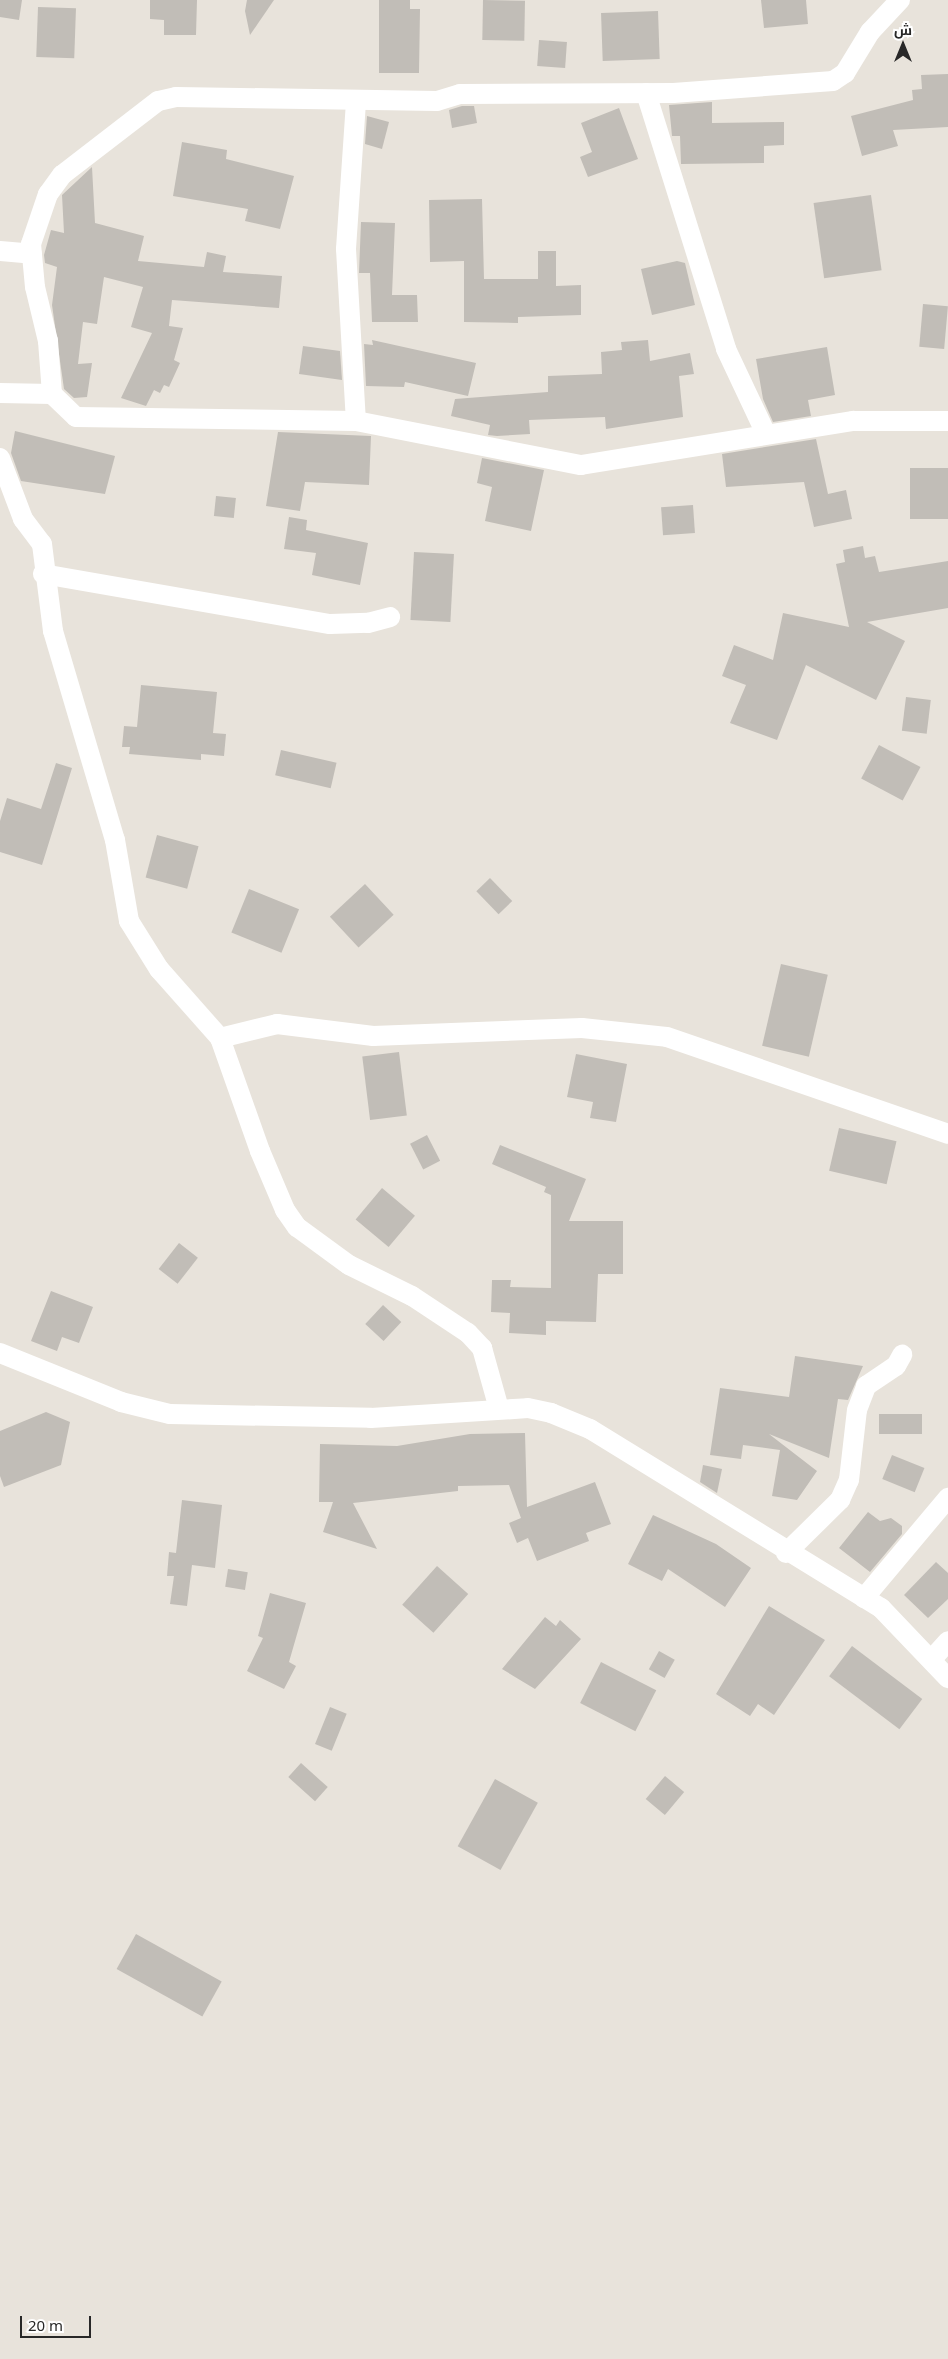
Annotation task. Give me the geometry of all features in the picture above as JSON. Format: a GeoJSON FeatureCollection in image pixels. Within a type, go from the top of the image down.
{"type":"FeatureCollection","features":[{"type":"Feature","properties":{"kind":"street"},"geometry":{"type":"LineString","coordinates":[[900,0],[870,32],[845,74],[833,81],[646,93],[460,94],[437,101],[356,102],[176,98],[158,101],[62,175],[35,222],[32,254],[48,341],[52,394],[76,417],[356,421],[581,465],[766,434],[876,419],[948,421]]}},
{"type":"Feature","properties":{"kind":"street"},"geometry":{"type":"LineString","coordinates":[[646,93],[726,349],[766,434]]}},
{"type":"Feature","properties":{"kind":"street"},"geometry":{"type":"LineString","coordinates":[[356,102],[346,249],[356,421]]}},
{"type":"Feature","properties":{"kind":"street"},"geometry":{"type":"LineString","coordinates":[[0,251],[32,254]]}},
{"type":"Feature","properties":{"kind":"street"},"geometry":{"type":"LineString","coordinates":[[0,393],[52,394]]}},
{"type":"Feature","properties":{"kind":"street"},"geometry":{"type":"LineString","coordinates":[[0,458],[23,519],[40,538],[43,574],[54,631],[115,840],[129,921],[159,969],[220,1038],[260,1151],[289,1216],[349,1265],[412,1296],[468,1333],[482,1348],[499,1409]]}},
{"type":"Feature","properties":{"kind":"street"},"geometry":{"type":"LineString","coordinates":[[43,574],[72,576],[330,624],[368,623],[390,617]]}},
{"type":"Feature","properties":{"kind":"street"},"geometry":{"type":"LineString","coordinates":[[220,1038],[276,1024],[373,1036],[582,1028],[667,1037],[948,1134]]}},
{"type":"Feature","properties":{"kind":"street"},"geometry":{"type":"LineString","coordinates":[[0,1353],[121,1402],[170,1414],[371,1418],[499,1409],[536,1409],[590,1429],[786,1552],[881,1608],[932,1659],[948,1678]]}},
{"type":"Feature","properties":{"kind":"street"},"geometry":{"type":"LineString","coordinates":[[786,1552],[840,1500],[849,1480],[857,1410],[866,1386],[896,1366],[902,1355]]}},
{"type":"Feature","properties":{"kind":"street"},"geometry":{"type":"LineString","coordinates":[[864,1598],[948,1498]]}},
{"type":"Feature","properties":{"kind":"street"},"geometry":{"type":"LineString","coordinates":[[932,1659],[948,1641]]}},
{"type":"Feature","properties":{"kind":"building"},"geometry":{"type":"Polygon","coordinates":[[[0,0],[22,0],[19,20],[0,17],[0,0]]]}},
{"type":"Feature","properties":{"kind":"building"},"geometry":{"type":"Polygon","coordinates":[[[150,0],[197,0],[196,35],[164,35],[164,20],[150,19],[150,0]]]}},
{"type":"Feature","properties":{"kind":"building"},"geometry":{"type":"Polygon","coordinates":[[[247,0],[274,0],[250,35],[245,11],[247,0]]]}},
{"type":"Feature","properties":{"kind":"building"},"geometry":{"type":"Polygon","coordinates":[[[379,0],[410,0],[410,9],[420,9],[419,73],[379,73],[379,0]]]}},
{"type":"Feature","properties":{"kind":"building"},"geometry":{"type":"Polygon","coordinates":[[[483,0],[525,1],[524,41],[482,40],[483,0]]]}},
{"type":"Feature","properties":{"kind":"building"},"geometry":{"type":"Polygon","coordinates":[[[761,0],[806,0],[808,24],[764,28],[761,0]]]}},
{"type":"Feature","properties":{"kind":"building"},"geometry":{"type":"Polygon","coordinates":[[[38,7],[76,8],[74,58],[36,57],[38,7]]]}},
{"type":"Feature","properties":{"kind":"building"},"geometry":{"type":"Polygon","coordinates":[[[658,11],[660,59],[603,61],[601,13],[658,11]]]}},
{"type":"Feature","properties":{"kind":"building"},"geometry":{"type":"Polygon","coordinates":[[[539,40],[567,42],[565,68],[537,66],[539,40]]]}},
{"type":"Feature","properties":{"kind":"building"},"geometry":{"type":"Polygon","coordinates":[[[948,74],[948,127],[893,130],[898,146],[862,156],[851,116],[913,100],[912,90],[922,89],[921,75],[948,74]]]}},
{"type":"Feature","properties":{"kind":"building"},"geometry":{"type":"Polygon","coordinates":[[[712,102],[712,123],[784,122],[784,145],[764,146],[764,163],[681,164],[680,136],[672,136],[669,105],[712,102]]]}},
{"type":"Feature","properties":{"kind":"building"},"geometry":{"type":"Polygon","coordinates":[[[462,106],[474,106],[477,123],[452,128],[449,110],[462,106]]]}},
{"type":"Feature","properties":{"kind":"building"},"geometry":{"type":"Polygon","coordinates":[[[619,108],[638,159],[588,177],[580,157],[592,152],[581,123],[619,108]]]}},
{"type":"Feature","properties":{"kind":"building"},"geometry":{"type":"Polygon","coordinates":[[[367,116],[389,122],[382,149],[365,144],[367,116]]]}},
{"type":"Feature","properties":{"kind":"building"},"geometry":{"type":"Polygon","coordinates":[[[182,142],[227,150],[226,159],[294,176],[280,229],[245,221],[248,209],[173,196],[182,142]]]}},
{"type":"Feature","properties":{"kind":"building"},"geometry":{"type":"Polygon","coordinates":[[[92,167],[95,223],[144,236],[138,261],[204,267],[207,252],[226,256],[223,272],[282,276],[279,308],[172,300],[169,326],[183,328],[174,360],[180,363],[169,387],[164,385],[160,393],[154,390],[146,406],[121,398],[152,333],[131,327],[143,287],[104,277],[97,324],[83,322],[78,364],[92,363],[87,397],[74,398],[64,389],[52,305],[57,267],[45,263],[44,255],[51,230],[64,233],[62,195],[92,167]]]}},
{"type":"Feature","properties":{"kind":"building"},"geometry":{"type":"Polygon","coordinates":[[[871,195],[882,270],[824,278],[814,203],[871,195]]]}},
{"type":"Feature","properties":{"kind":"building"},"geometry":{"type":"Polygon","coordinates":[[[482,199],[484,279],[538,279],[538,251],[556,251],[556,286],[581,285],[581,315],[518,317],[518,323],[464,322],[464,261],[430,262],[429,200],[482,199]]]}},
{"type":"Feature","properties":{"kind":"building"},"geometry":{"type":"Polygon","coordinates":[[[361,222],[395,223],[392,295],[417,295],[418,322],[372,322],[370,273],[359,273],[361,222]]]}},
{"type":"Feature","properties":{"kind":"building"},"geometry":{"type":"Polygon","coordinates":[[[677,261],[685,263],[695,305],[652,315],[641,269],[677,261]]]}},
{"type":"Feature","properties":{"kind":"building"},"geometry":{"type":"Polygon","coordinates":[[[923,304],[948,306],[944,349],[919,347],[923,304]]]}},
{"type":"Feature","properties":{"kind":"building"},"geometry":{"type":"Polygon","coordinates":[[[372,340],[476,363],[468,396],[405,382],[404,387],[366,386],[364,344],[373,345],[372,340]]]}},
{"type":"Feature","properties":{"kind":"building"},"geometry":{"type":"Polygon","coordinates":[[[648,340],[650,361],[690,353],[694,374],[679,376],[683,417],[606,429],[605,417],[529,420],[530,434],[497,436],[488,435],[490,425],[451,416],[455,399],[548,392],[548,376],[602,374],[601,352],[622,350],[621,342],[648,340]]]}},
{"type":"Feature","properties":{"kind":"building"},"geometry":{"type":"Polygon","coordinates":[[[303,346],[340,351],[342,380],[299,374],[303,346]]]}},
{"type":"Feature","properties":{"kind":"building"},"geometry":{"type":"Polygon","coordinates":[[[827,347],[835,395],[808,400],[811,416],[773,422],[763,399],[756,359],[827,347]]]}},
{"type":"Feature","properties":{"kind":"building"},"geometry":{"type":"Polygon","coordinates":[[[15,431],[115,456],[105,494],[21,481],[11,453],[15,431]]]}},
{"type":"Feature","properties":{"kind":"building"},"geometry":{"type":"Polygon","coordinates":[[[278,432],[371,436],[369,485],[305,482],[300,511],[266,506],[278,432]]]}},
{"type":"Feature","properties":{"kind":"building"},"geometry":{"type":"Polygon","coordinates":[[[816,439],[828,494],[846,490],[852,519],[814,527],[804,482],[726,487],[722,454],[816,439]]]}},
{"type":"Feature","properties":{"kind":"building"},"geometry":{"type":"Polygon","coordinates":[[[482,458],[544,470],[531,531],[485,521],[492,487],[477,483],[482,458]]]}},
{"type":"Feature","properties":{"kind":"building"},"geometry":{"type":"Polygon","coordinates":[[[910,468],[948,468],[948,519],[910,519],[910,468]]]}},
{"type":"Feature","properties":{"kind":"building"},"geometry":{"type":"Polygon","coordinates":[[[216,496],[236,498],[234,518],[214,516],[216,496]]]}},
{"type":"Feature","properties":{"kind":"building"},"geometry":{"type":"Polygon","coordinates":[[[693,505],[695,533],[663,535],[661,507],[693,505]]]}},
{"type":"Feature","properties":{"kind":"building"},"geometry":{"type":"Polygon","coordinates":[[[289,517],[307,520],[306,530],[368,543],[360,585],[312,575],[316,553],[284,549],[289,517]]]}},
{"type":"Feature","properties":{"kind":"building"},"geometry":{"type":"Polygon","coordinates":[[[863,546],[865,558],[875,556],[879,572],[948,561],[948,608],[867,622],[905,641],[876,700],[806,665],[777,740],[730,723],[746,685],[722,676],[734,645],[773,660],[783,613],[849,627],[836,564],[845,562],[843,550],[863,546]]]}},
{"type":"Feature","properties":{"kind":"building"},"geometry":{"type":"Polygon","coordinates":[[[414,552],[454,554],[450,622],[410,620],[414,552]]]}},
{"type":"Feature","properties":{"kind":"building"},"geometry":{"type":"Polygon","coordinates":[[[141,685],[217,692],[213,733],[226,734],[224,756],[201,754],[201,760],[129,754],[130,747],[122,747],[124,726],[137,727],[141,685]]]}},
{"type":"Feature","properties":{"kind":"building"},"geometry":{"type":"Polygon","coordinates":[[[906,697],[931,700],[927,734],[902,731],[906,697]]]}},
{"type":"Feature","properties":{"kind":"building"},"geometry":{"type":"Polygon","coordinates":[[[879,745],[920,767],[903,801],[861,779],[879,745]]]}},
{"type":"Feature","properties":{"kind":"building"},"geometry":{"type":"Polygon","coordinates":[[[281,750],[337,763],[331,788],[275,775],[281,750]]]}},
{"type":"Feature","properties":{"kind":"building"},"geometry":{"type":"Polygon","coordinates":[[[56,763],[72,768],[42,865],[0,852],[0,821],[7,798],[41,809],[56,763]]]}},
{"type":"Feature","properties":{"kind":"building"},"geometry":{"type":"Polygon","coordinates":[[[157,835],[199,846],[187,889],[146,878],[157,835]]]}},
{"type":"Feature","properties":{"kind":"building"},"geometry":{"type":"Polygon","coordinates":[[[490,878],[512,901],[499,914],[476,891],[490,878]]]}},
{"type":"Feature","properties":{"kind":"building"},"geometry":{"type":"Polygon","coordinates":[[[365,884],[394,915],[359,947],[330,917],[365,884]]]}},
{"type":"Feature","properties":{"kind":"building"},"geometry":{"type":"Polygon","coordinates":[[[249,889],[299,909],[281,953],[231,933],[249,889]]]}},
{"type":"Feature","properties":{"kind":"building"},"geometry":{"type":"Polygon","coordinates":[[[781,964],[828,975],[809,1057],[762,1046],[781,964]]]}},
{"type":"Feature","properties":{"kind":"building"},"geometry":{"type":"Polygon","coordinates":[[[399,1052],[407,1116],[370,1120],[362,1057],[399,1052]]]}},
{"type":"Feature","properties":{"kind":"building"},"geometry":{"type":"Polygon","coordinates":[[[576,1054],[627,1064],[616,1122],[590,1118],[593,1102],[567,1097],[576,1054]]]}},
{"type":"Feature","properties":{"kind":"building"},"geometry":{"type":"Polygon","coordinates":[[[839,1128],[896,1141],[887,1184],[829,1171],[839,1128]]]}},
{"type":"Feature","properties":{"kind":"building"},"geometry":{"type":"Polygon","coordinates":[[[427,1135],[440,1161],[423,1169],[410,1144],[427,1135]]]}},
{"type":"Feature","properties":{"kind":"building"},"geometry":{"type":"Polygon","coordinates":[[[500,1145],[586,1179],[569,1221],[623,1221],[623,1274],[598,1274],[596,1322],[546,1321],[546,1335],[509,1333],[510,1313],[491,1312],[492,1280],[511,1280],[510,1287],[551,1288],[551,1195],[544,1192],[546,1187],[492,1164],[500,1145]]]}},
{"type":"Feature","properties":{"kind":"building"},"geometry":{"type":"Polygon","coordinates":[[[382,1188],[415,1216],[389,1247],[356,1219],[382,1188]]]}},
{"type":"Feature","properties":{"kind":"building"},"geometry":{"type":"Polygon","coordinates":[[[179,1243],[198,1258],[178,1284],[159,1269],[179,1243]]]}},
{"type":"Feature","properties":{"kind":"building"},"geometry":{"type":"Polygon","coordinates":[[[51,1291],[93,1307],[79,1343],[62,1337],[57,1351],[31,1341],[51,1291]]]}},
{"type":"Feature","properties":{"kind":"building"},"geometry":{"type":"Polygon","coordinates":[[[383,1305],[401,1322],[384,1341],[365,1324],[383,1305]]]}},
{"type":"Feature","properties":{"kind":"building"},"geometry":{"type":"Polygon","coordinates":[[[795,1356],[863,1366],[848,1400],[838,1399],[829,1458],[769,1434],[817,1471],[797,1500],[772,1496],[780,1450],[743,1445],[741,1459],[710,1455],[720,1388],[789,1397],[795,1356]]]}},
{"type":"Feature","properties":{"kind":"building"},"geometry":{"type":"Polygon","coordinates":[[[46,1412],[70,1422],[61,1465],[4,1487],[0,1476],[0,1431],[46,1412]]]}},
{"type":"Feature","properties":{"kind":"building"},"geometry":{"type":"Polygon","coordinates":[[[879,1414],[922,1414],[922,1434],[879,1434],[879,1414]]]}},
{"type":"Feature","properties":{"kind":"building"},"geometry":{"type":"Polygon","coordinates":[[[525,1433],[527,1507],[595,1482],[611,1524],[586,1533],[589,1541],[537,1561],[528,1538],[517,1543],[509,1523],[521,1518],[509,1485],[458,1486],[458,1491],[353,1503],[377,1549],[323,1532],[333,1502],[319,1502],[320,1444],[397,1446],[470,1434],[525,1433]]]}},
{"type":"Feature","properties":{"kind":"building"},"geometry":{"type":"Polygon","coordinates":[[[892,1455],[924,1468],[915,1492],[882,1479],[892,1455]]]}},
{"type":"Feature","properties":{"kind":"building"},"geometry":{"type":"Polygon","coordinates":[[[703,1465],[722,1469],[717,1493],[700,1482],[703,1465]]]}},
{"type":"Feature","properties":{"kind":"building"},"geometry":{"type":"Polygon","coordinates":[[[182,1500],[222,1505],[215,1568],[192,1565],[187,1606],[170,1604],[174,1576],[167,1576],[169,1552],[176,1553],[182,1500]]]}},
{"type":"Feature","properties":{"kind":"building"},"geometry":{"type":"Polygon","coordinates":[[[868,1512],[880,1521],[891,1518],[902,1526],[902,1534],[870,1572],[839,1548],[868,1512]]]}},
{"type":"Feature","properties":{"kind":"building"},"geometry":{"type":"Polygon","coordinates":[[[653,1515],[716,1544],[751,1568],[725,1607],[668,1569],[662,1581],[628,1564],[653,1515]]]}},
{"type":"Feature","properties":{"kind":"building"},"geometry":{"type":"Polygon","coordinates":[[[936,1562],[948,1573],[948,1599],[928,1618],[904,1595],[936,1562]]]}},
{"type":"Feature","properties":{"kind":"building"},"geometry":{"type":"Polygon","coordinates":[[[437,1566],[468,1594],[433,1633],[402,1605],[437,1566]]]}},
{"type":"Feature","properties":{"kind":"building"},"geometry":{"type":"Polygon","coordinates":[[[228,1569],[248,1572],[245,1590],[225,1587],[228,1569]]]}},
{"type":"Feature","properties":{"kind":"building"},"geometry":{"type":"Polygon","coordinates":[[[270,1593],[306,1603],[289,1662],[296,1666],[284,1689],[247,1671],[263,1638],[258,1636],[270,1593]]]}},
{"type":"Feature","properties":{"kind":"building"},"geometry":{"type":"Polygon","coordinates":[[[769,1606],[825,1640],[774,1715],[758,1704],[750,1716],[716,1694],[769,1606]]]}},
{"type":"Feature","properties":{"kind":"building"},"geometry":{"type":"Polygon","coordinates":[[[545,1617],[556,1626],[560,1620],[581,1639],[535,1689],[502,1669],[545,1617]]]}},
{"type":"Feature","properties":{"kind":"building"},"geometry":{"type":"Polygon","coordinates":[[[852,1646],[922,1699],[899,1729],[829,1676],[852,1646]]]}},
{"type":"Feature","properties":{"kind":"building"},"geometry":{"type":"Polygon","coordinates":[[[659,1651],[675,1660],[665,1678],[649,1669],[659,1651]]]}},
{"type":"Feature","properties":{"kind":"building"},"geometry":{"type":"Polygon","coordinates":[[[601,1662],[656,1690],[635,1731],[580,1703],[601,1662]]]}},
{"type":"Feature","properties":{"kind":"building"},"geometry":{"type":"Polygon","coordinates":[[[330,1707],[347,1714],[332,1751],[315,1744],[330,1707]]]}},
{"type":"Feature","properties":{"kind":"building"},"geometry":{"type":"Polygon","coordinates":[[[301,1763],[328,1787],[315,1801],[288,1777],[301,1763]]]}},
{"type":"Feature","properties":{"kind":"building"},"geometry":{"type":"Polygon","coordinates":[[[665,1776],[684,1792],[665,1815],[646,1799],[665,1776]]]}},
{"type":"Feature","properties":{"kind":"building"},"geometry":{"type":"Polygon","coordinates":[[[495,1779],[538,1803],[501,1870],[458,1846],[495,1779]]]}},
{"type":"Feature","properties":{"kind":"building"},"geometry":{"type":"Polygon","coordinates":[[[136,1934],[222,1982],[202,2016],[117,1969],[136,1934]]]}}]}
